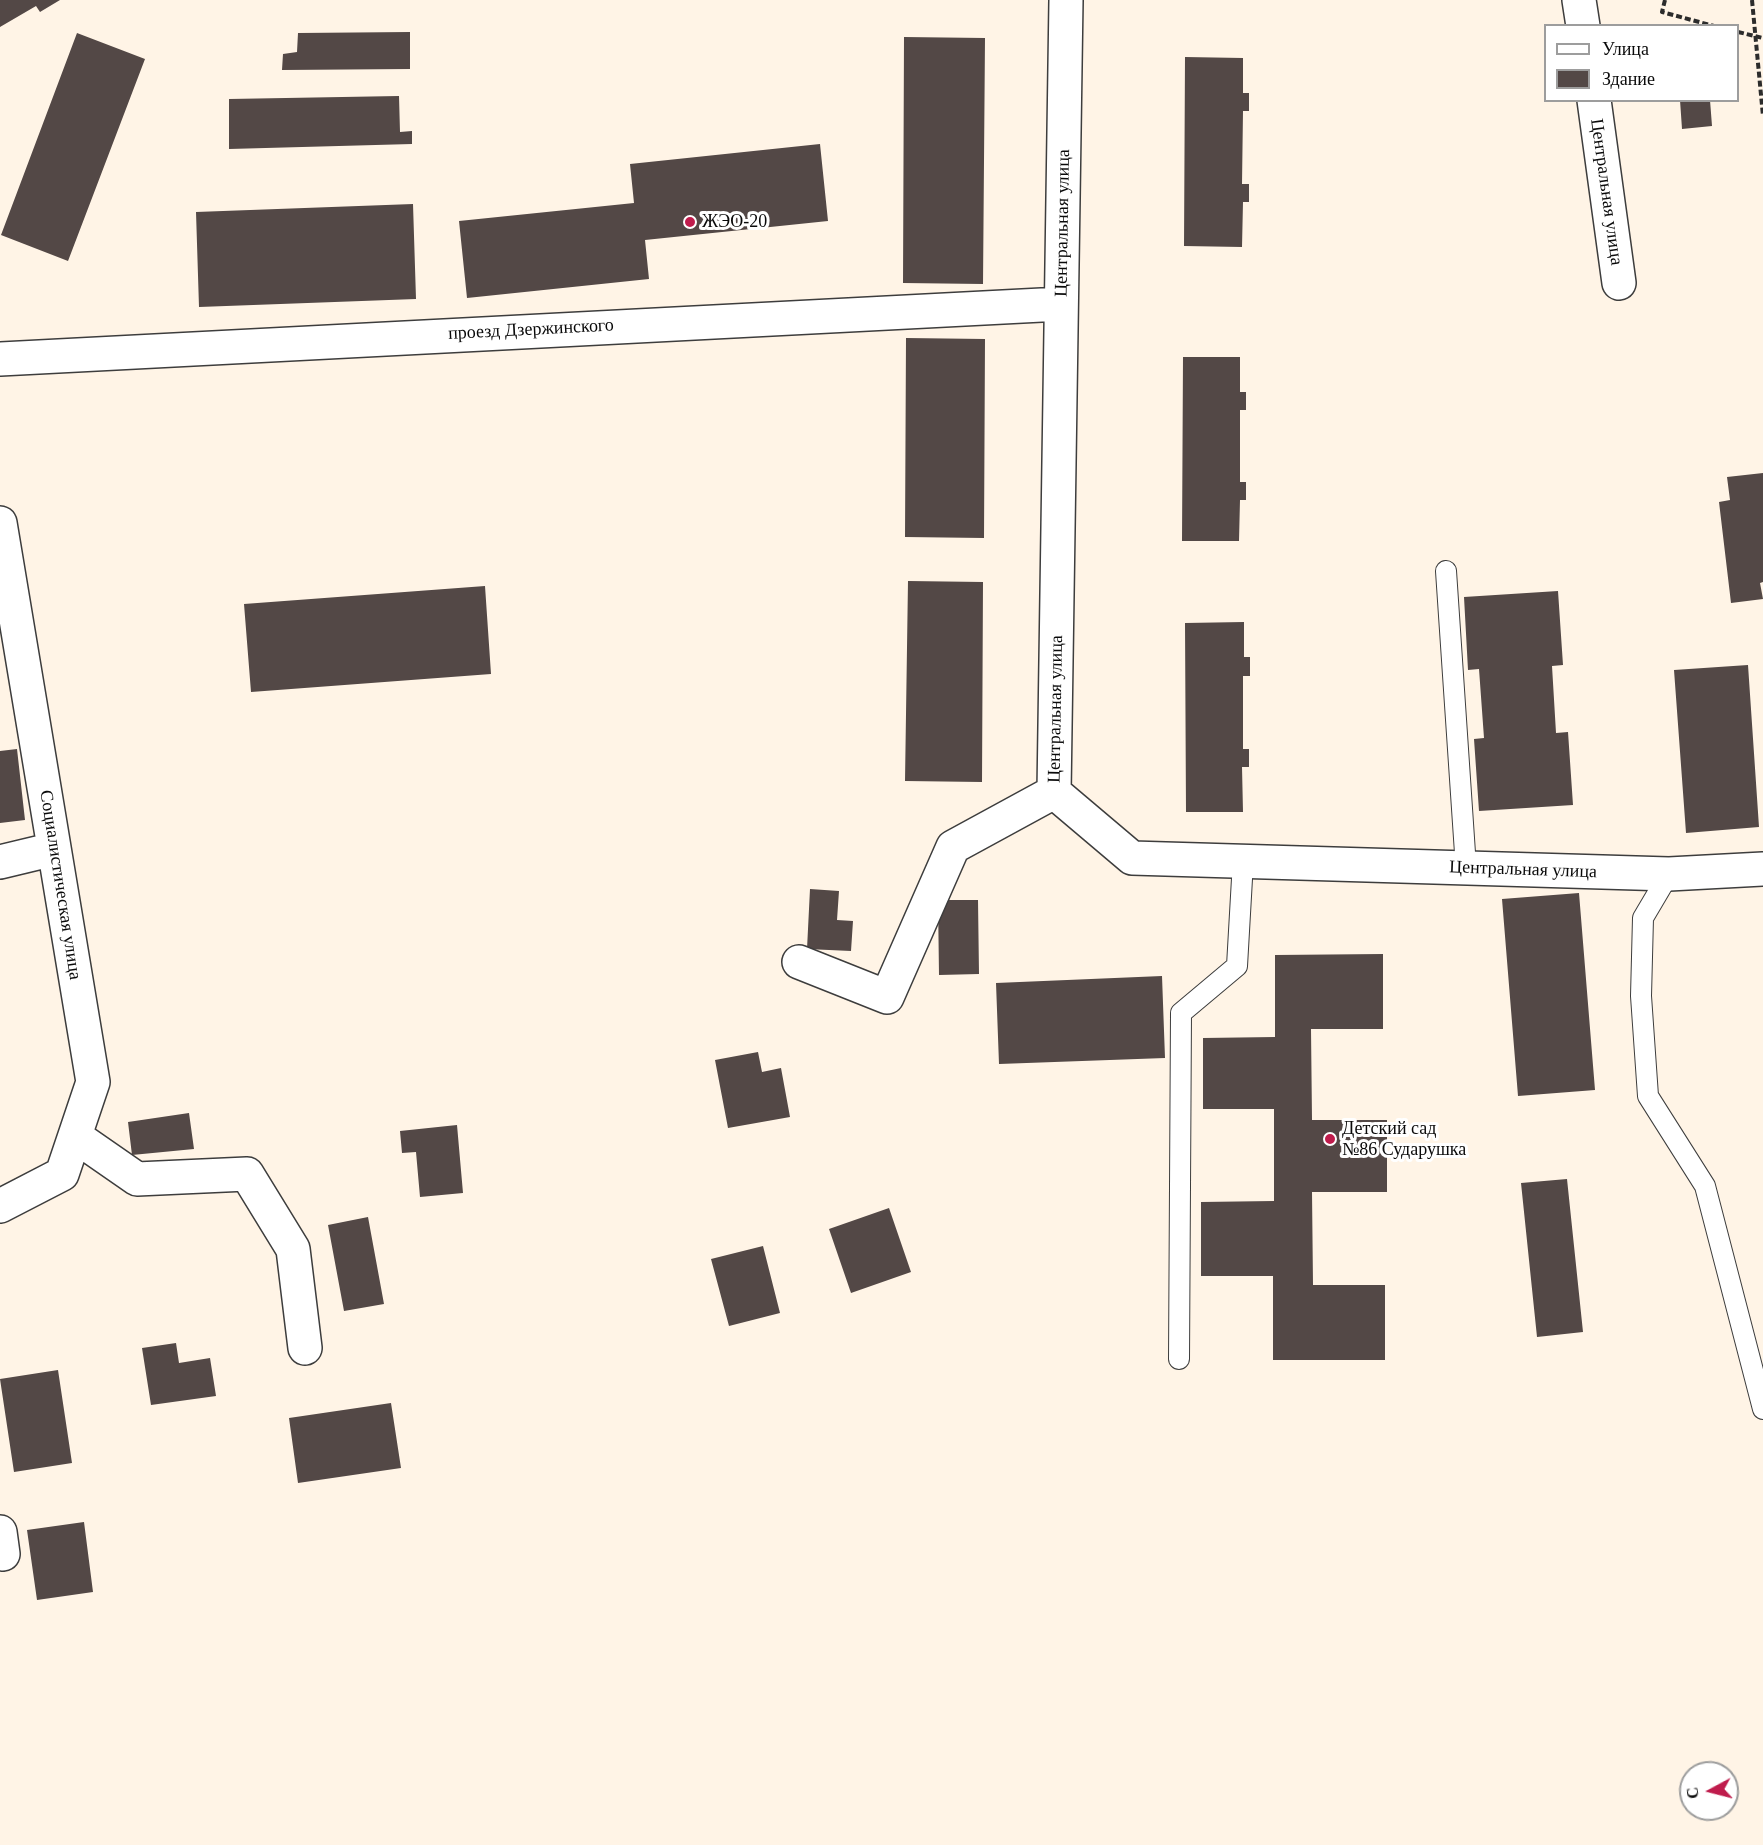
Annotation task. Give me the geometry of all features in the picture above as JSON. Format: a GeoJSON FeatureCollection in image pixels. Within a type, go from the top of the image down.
{"type":"FeatureCollection","features":[{"type":"Feature","properties":{"kind":"street","name":"Центральная улица"},"geometry":{"type":"LineString","coordinates":[[1066,0],[1054,792],[1132,858],[1669,874],[1763,869]]}},
{"type":"Feature","properties":{"kind":"street"},"geometry":{"type":"LineString","coordinates":[[1579,0],[1583,24]]}},
{"type":"Feature","properties":{"kind":"street","name":"Центральная улица"},"geometry":{"type":"LineString","coordinates":[[1594,102],[1619,283]]}},
{"type":"Feature","properties":{"kind":"street","name":"проезд Дзержинского"},"geometry":{"type":"LineString","coordinates":[[0,358],[1062,304]]}},
{"type":"Feature","properties":{"kind":"street","name":"Социалистическая улица"},"geometry":{"type":"LineString","coordinates":[[0,523],[93,1082],[62,1174],[0,1206]]}},
{"type":"Feature","properties":{"kind":"street"},"geometry":{"type":"LineString","coordinates":[[799,962],[887,997],[953,847],[1054,792]]}},
{"type":"Feature","properties":{"kind":"street"},"geometry":{"type":"LineString","coordinates":[[0,862],[54,849]]}},
{"type":"Feature","properties":{"kind":"street"},"geometry":{"type":"LineString","coordinates":[[75,1136],[136,1179],[247,1174],[293,1249],[305,1348]]}},
{"type":"Feature","properties":{"kind":"lane"},"geometry":{"type":"LineString","coordinates":[[1446,572],[1466,868]]}},
{"type":"Feature","properties":{"kind":"lane"},"geometry":{"type":"LineString","coordinates":[[1179,1359],[1181,1013],[1237,966],[1243,861]]}},
{"type":"Feature","properties":{"kind":"lane"},"geometry":{"type":"LineString","coordinates":[[1669,874],[1643,918],[1641,996],[1648,1096],[1705,1186],[1763,1409]]}},
{"type":"Feature","properties":{"kind":"path"},"geometry":{"type":"LineString","coordinates":[[1665,0],[1662,12],[1707,24]]}},
{"type":"Feature","properties":{"kind":"path"},"geometry":{"type":"LineString","coordinates":[[1752,0],[1763,116]]}},
{"type":"Feature","properties":{"kind":"path"},"geometry":{"type":"LineString","coordinates":[[1739,32],[1763,38]]}},
{"type":"Feature","properties":{"kind":"building"},"geometry":{"type":"Polygon","coordinates":[[[0,0],[60,0],[40,12],[36,6],[0,27],[0,0]]]}},
{"type":"Feature","properties":{"kind":"building"},"geometry":{"type":"Polygon","coordinates":[[[410,32],[410,69],[282,70],[283,54],[297,52],[298,33],[410,32]]]}},
{"type":"Feature","properties":{"kind":"building"},"geometry":{"type":"Polygon","coordinates":[[[77,33],[145,59],[68,261],[1,235],[77,33]]]}},
{"type":"Feature","properties":{"kind":"building"},"geometry":{"type":"Polygon","coordinates":[[[904,37],[985,38],[983,284],[903,283],[904,37]]]}},
{"type":"Feature","properties":{"kind":"building"},"geometry":{"type":"Polygon","coordinates":[[[1185,57],[1243,58],[1243,93],[1249,93],[1249,111],[1243,111],[1242,184],[1249,184],[1249,202],[1243,202],[1242,247],[1184,246],[1185,57]]]}},
{"type":"Feature","properties":{"kind":"building"},"geometry":{"type":"Polygon","coordinates":[[[399,96],[400,132],[412,131],[412,144],[229,149],[229,99],[399,96]]]}},
{"type":"Feature","properties":{"kind":"building"},"geometry":{"type":"Polygon","coordinates":[[[1680,102],[1710,102],[1712,126],[1682,129],[1680,102]]]}},
{"type":"Feature","properties":{"kind":"building"},"geometry":{"type":"Polygon","coordinates":[[[820,144],[828,221],[645,240],[649,279],[467,298],[459,221],[634,203],[630,164],[820,144]]]}},
{"type":"Feature","properties":{"kind":"building"},"geometry":{"type":"Polygon","coordinates":[[[413,204],[416,299],[199,307],[196,212],[413,204]]]}},
{"type":"Feature","properties":{"kind":"building"},"geometry":{"type":"Polygon","coordinates":[[[906,338],[985,339],[984,538],[905,537],[906,338]]]}},
{"type":"Feature","properties":{"kind":"building"},"geometry":{"type":"Polygon","coordinates":[[[1183,357],[1240,357],[1240,392],[1246,392],[1246,410],[1240,410],[1240,482],[1246,482],[1246,500],[1240,500],[1239,541],[1182,541],[1183,357]]]}},
{"type":"Feature","properties":{"kind":"building"},"geometry":{"type":"Polygon","coordinates":[[[1763,473],[1763,582],[1760,583],[1763,599],[1731,603],[1719,502],[1730,500],[1727,477],[1763,473]]]}},
{"type":"Feature","properties":{"kind":"building"},"geometry":{"type":"Polygon","coordinates":[[[908,581],[983,582],[982,782],[905,781],[908,581]]]}},
{"type":"Feature","properties":{"kind":"building"},"geometry":{"type":"Polygon","coordinates":[[[485,586],[491,674],[251,692],[244,604],[485,586]]]}},
{"type":"Feature","properties":{"kind":"building"},"geometry":{"type":"Polygon","coordinates":[[[1558,591],[1563,665],[1552,666],[1556,733],[1568,732],[1573,805],[1479,811],[1474,739],[1484,738],[1479,669],[1468,670],[1464,597],[1558,591]]]}},
{"type":"Feature","properties":{"kind":"building"},"geometry":{"type":"Polygon","coordinates":[[[1244,622],[1244,657],[1250,657],[1250,676],[1243,676],[1243,749],[1249,749],[1249,767],[1242,767],[1243,812],[1186,812],[1185,623],[1244,622]]]}},
{"type":"Feature","properties":{"kind":"building"},"geometry":{"type":"Polygon","coordinates":[[[1748,665],[1759,827],[1686,833],[1674,670],[1748,665]]]}},
{"type":"Feature","properties":{"kind":"building"},"geometry":{"type":"Polygon","coordinates":[[[17,749],[25,820],[0,823],[0,751],[17,749]]]}},
{"type":"Feature","properties":{"kind":"building"},"geometry":{"type":"Polygon","coordinates":[[[810,889],[839,891],[837,920],[853,921],[851,951],[807,949],[810,889]]]}},
{"type":"Feature","properties":{"kind":"building"},"geometry":{"type":"Polygon","coordinates":[[[1579,893],[1595,1090],[1518,1096],[1502,899],[1579,893]]]}},
{"type":"Feature","properties":{"kind":"building"},"geometry":{"type":"Polygon","coordinates":[[[938,900],[978,900],[979,974],[939,975],[938,900]]]}},
{"type":"Feature","properties":{"kind":"building","name":"Детский сад №86 Сударушка"},"geometry":{"type":"Polygon","coordinates":[[[1383,954],[1383,1029],[1311,1029],[1312,1120],[1387,1120],[1387,1192],[1312,1192],[1313,1285],[1385,1285],[1385,1360],[1273,1360],[1273,1276],[1201,1276],[1201,1202],[1274,1201],[1274,1109],[1203,1109],[1203,1038],[1275,1037],[1275,955],[1383,954]]]}},
{"type":"Feature","properties":{"kind":"building"},"geometry":{"type":"Polygon","coordinates":[[[1162,976],[1165,1058],[999,1064],[996,983],[1162,976]]]}},
{"type":"Feature","properties":{"kind":"building"},"geometry":{"type":"Polygon","coordinates":[[[758,1052],[762,1072],[781,1068],[790,1117],[728,1128],[715,1060],[758,1052]]]}},
{"type":"Feature","properties":{"kind":"building"},"geometry":{"type":"Polygon","coordinates":[[[189,1113],[194,1149],[132,1155],[128,1122],[189,1113]]]}},
{"type":"Feature","properties":{"kind":"building"},"geometry":{"type":"Polygon","coordinates":[[[457,1125],[463,1193],[420,1197],[416,1152],[402,1153],[400,1131],[457,1125]]]}},
{"type":"Feature","properties":{"kind":"building"},"geometry":{"type":"Polygon","coordinates":[[[1567,1179],[1583,1332],[1537,1337],[1521,1183],[1567,1179]]]}},
{"type":"Feature","properties":{"kind":"building"},"geometry":{"type":"Polygon","coordinates":[[[889,1208],[911,1272],[851,1293],[829,1229],[889,1208]]]}},
{"type":"Feature","properties":{"kind":"building"},"geometry":{"type":"Polygon","coordinates":[[[368,1217],[384,1304],[344,1311],[328,1225],[368,1217]]]}},
{"type":"Feature","properties":{"kind":"building"},"geometry":{"type":"Polygon","coordinates":[[[763,1246],[780,1313],[729,1326],[711,1259],[763,1246]]]}},
{"type":"Feature","properties":{"kind":"building"},"geometry":{"type":"Polygon","coordinates":[[[176,1343],[179,1363],[210,1358],[216,1396],[151,1405],[142,1348],[176,1343]]]}},
{"type":"Feature","properties":{"kind":"building"},"geometry":{"type":"Polygon","coordinates":[[[58,1370],[72,1463],[14,1472],[0,1379],[58,1370]]]}},
{"type":"Feature","properties":{"kind":"building"},"geometry":{"type":"Polygon","coordinates":[[[391,1403],[401,1468],[298,1483],[289,1418],[391,1403]]]}},
{"type":"Feature","properties":{"kind":"building"},"geometry":{"type":"Polygon","coordinates":[[[84,1522],[93,1592],[37,1600],[27,1530],[84,1522]]]}},
{"type":"Feature","properties":{"kind":"place","name":"ЖЭО-20"},"geometry":{"type":"Point","coordinates":[690,222]}},
{"type":"Feature","properties":{"kind":"place","name":"Детский сад №86 Сударушка"},"geometry":{"type":"Point","coordinates":[1330,1139]}}]}
